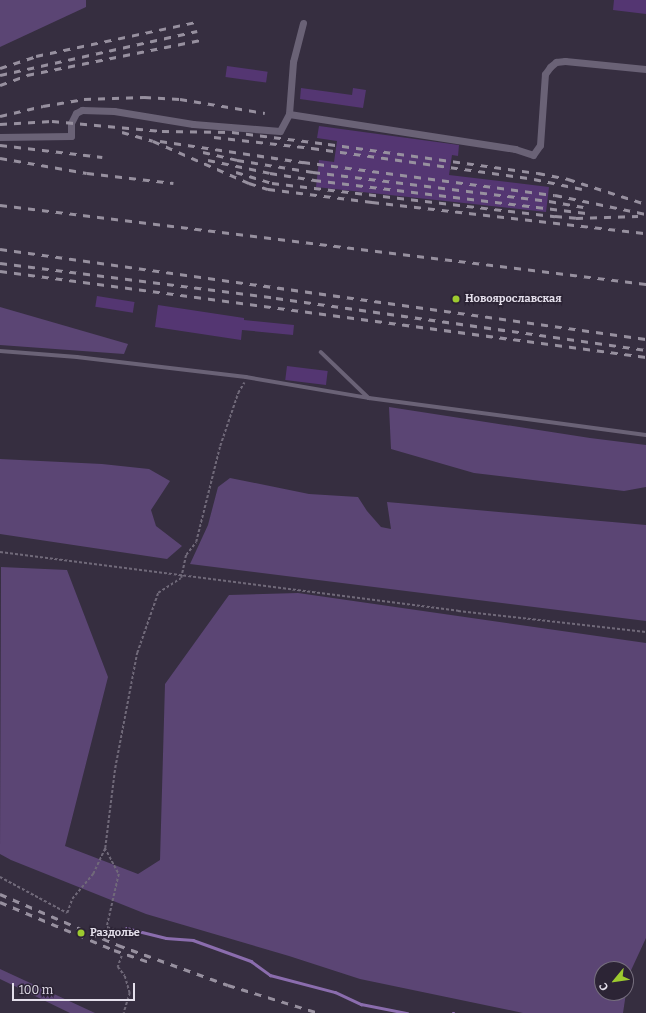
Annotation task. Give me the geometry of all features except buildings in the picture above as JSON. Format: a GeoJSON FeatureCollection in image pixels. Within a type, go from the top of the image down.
{"type":"FeatureCollection","features":[{"type":"Feature","properties":{"kind":"street"},"geometry":{"type":"LineString","coordinates":[[0,137],[71,136],[72,123],[76,113],[82,110],[114,111],[193,124],[280,131],[289,114],[293,62],[303,23]]}},
{"type":"Feature","properties":{"kind":"street"},"geometry":{"type":"LineString","coordinates":[[289,114],[515,149],[533,155],[540,145],[545,74],[550,66],[556,62],[565,61],[646,69]]}},
{"type":"Feature","properties":{"kind":"lane"},"geometry":{"type":"LineString","coordinates":[[0,351],[77,357],[246,377],[369,398],[646,435]]}},
{"type":"Feature","properties":{"kind":"lane"},"geometry":{"type":"LineString","coordinates":[[321,352],[369,398]]}},
{"type":"Feature","properties":{"kind":"path"},"geometry":{"type":"LineString","coordinates":[[0,877],[67,912],[72,899],[93,874],[105,848],[115,768],[137,653],[158,593],[181,578],[186,555],[196,542],[220,446],[238,393],[246,377]]}},
{"type":"Feature","properties":{"kind":"path"},"geometry":{"type":"LineString","coordinates":[[0,552],[458,611],[646,632]]}},
{"type":"Feature","properties":{"kind":"path"},"geometry":{"type":"LineString","coordinates":[[105,848],[119,874],[111,903],[107,928],[126,935]]}},
{"type":"Feature","properties":{"kind":"path"},"geometry":{"type":"LineString","coordinates":[[122,956],[118,967],[125,976],[130,993],[124,1013]]}},
{"type":"Feature","properties":{"kind":"shaded area"},"geometry":{"type":"Polygon","coordinates":[[[0,0],[86,0],[86,7],[0,47],[0,0]]]}},
{"type":"Feature","properties":{"kind":"shaded area"},"geometry":{"type":"Polygon","coordinates":[[[0,307],[128,344],[124,354],[0,345],[0,307]]]}},
{"type":"Feature","properties":{"kind":"shaded area"},"geometry":{"type":"Polygon","coordinates":[[[389,407],[590,438],[646,445],[646,487],[624,491],[474,473],[391,449],[389,407]]]}},
{"type":"Feature","properties":{"kind":"shaded area"},"geometry":{"type":"Polygon","coordinates":[[[0,459],[102,464],[149,469],[170,481],[151,510],[156,526],[182,546],[167,559],[0,534],[0,459]]]}},
{"type":"Feature","properties":{"kind":"shaded area"},"geometry":{"type":"Polygon","coordinates":[[[230,478],[309,494],[358,497],[367,511],[381,527],[391,529],[387,502],[646,525],[646,621],[190,564],[208,525],[218,487],[230,478]]]}},
{"type":"Feature","properties":{"kind":"shaded area"},"geometry":{"type":"Polygon","coordinates":[[[1,567],[67,570],[108,677],[65,846],[138,874],[160,860],[165,684],[229,595],[298,593],[646,643],[646,938],[634,964],[634,961],[594,961],[594,1001],[625,1001],[623,1013],[523,1013],[360,979],[289,956],[146,914],[11,860],[0,854],[1,567]]]}},
{"type":"Feature","properties":{"kind":"shaded area"},"geometry":{"type":"Polygon","coordinates":[[[0,969],[95,1013],[70,1013],[0,979],[0,969]]]}},
{"type":"Feature","properties":{"kind":"waterway"},"geometry":{"type":"LineString","coordinates":[[126,928],[166,938],[193,940],[251,961],[270,975],[335,992],[361,1004],[407,1013]]}},
{"type":"Feature","properties":{"kind":"railway"},"geometry":{"type":"LineString","coordinates":[[0,68],[36,56],[196,22]]}},
{"type":"Feature","properties":{"kind":"railway"},"geometry":{"type":"LineString","coordinates":[[0,75],[197,31]]}},
{"type":"Feature","properties":{"kind":"railway"},"geometry":{"type":"LineString","coordinates":[[0,85],[27,75],[200,40]]}},
{"type":"Feature","properties":{"kind":"railway"},"geometry":{"type":"LineString","coordinates":[[0,116],[43,106],[84,99],[144,97],[180,99],[265,113]]}},
{"type":"Feature","properties":{"kind":"railway"},"geometry":{"type":"LineString","coordinates":[[0,124],[52,121],[162,131],[232,132],[538,173],[568,179],[646,204]]}},
{"type":"Feature","properties":{"kind":"railway"},"geometry":{"type":"LineString","coordinates":[[122,132],[153,141],[249,183],[268,189],[646,233]]}},
{"type":"Feature","properties":{"kind":"railway"},"geometry":{"type":"LineString","coordinates":[[214,137],[312,148],[534,179],[582,189]]}},
{"type":"Feature","properties":{"kind":"railway"},"geometry":{"type":"LineString","coordinates":[[160,141],[303,162],[555,195],[646,214]]}},
{"type":"Feature","properties":{"kind":"railway"},"geometry":{"type":"LineString","coordinates":[[0,145],[102,157]]}},
{"type":"Feature","properties":{"kind":"railway"},"geometry":{"type":"LineString","coordinates":[[203,152],[237,160],[313,172],[549,201],[583,207]]}},
{"type":"Feature","properties":{"kind":"railway"},"geometry":{"type":"LineString","coordinates":[[0,158],[87,173],[173,183]]}},
{"type":"Feature","properties":{"kind":"railway"},"geometry":{"type":"LineString","coordinates":[[208,160],[270,173],[314,180],[588,213]]}},
{"type":"Feature","properties":{"kind":"railway"},"geometry":{"type":"LineString","coordinates":[[236,172],[272,183],[555,216],[576,218],[638,216]]}},
{"type":"Feature","properties":{"kind":"railway"},"geometry":{"type":"LineString","coordinates":[[0,205],[646,284]]}},
{"type":"Feature","properties":{"kind":"railway"},"geometry":{"type":"LineString","coordinates":[[0,249],[646,339]]}},
{"type":"Feature","properties":{"kind":"railway"},"geometry":{"type":"LineString","coordinates":[[0,263],[276,298],[646,350]]}},
{"type":"Feature","properties":{"kind":"railway"},"geometry":{"type":"LineString","coordinates":[[0,271],[646,357]]}},
{"type":"Feature","properties":{"kind":"railway"},"geometry":{"type":"LineString","coordinates":[[0,894],[118,945],[228,985],[319,1013]]}},
{"type":"Feature","properties":{"kind":"railway"},"geometry":{"type":"LineString","coordinates":[[0,902],[114,950],[152,963]]}},
{"type":"Feature","properties":{"kind":"place","name":"Новоярославская"},"geometry":{"type":"Point","coordinates":[456,299]}},
{"type":"Feature","properties":{"kind":"place","name":"Раздолье"},"geometry":{"type":"Point","coordinates":[81,933]}}]}
